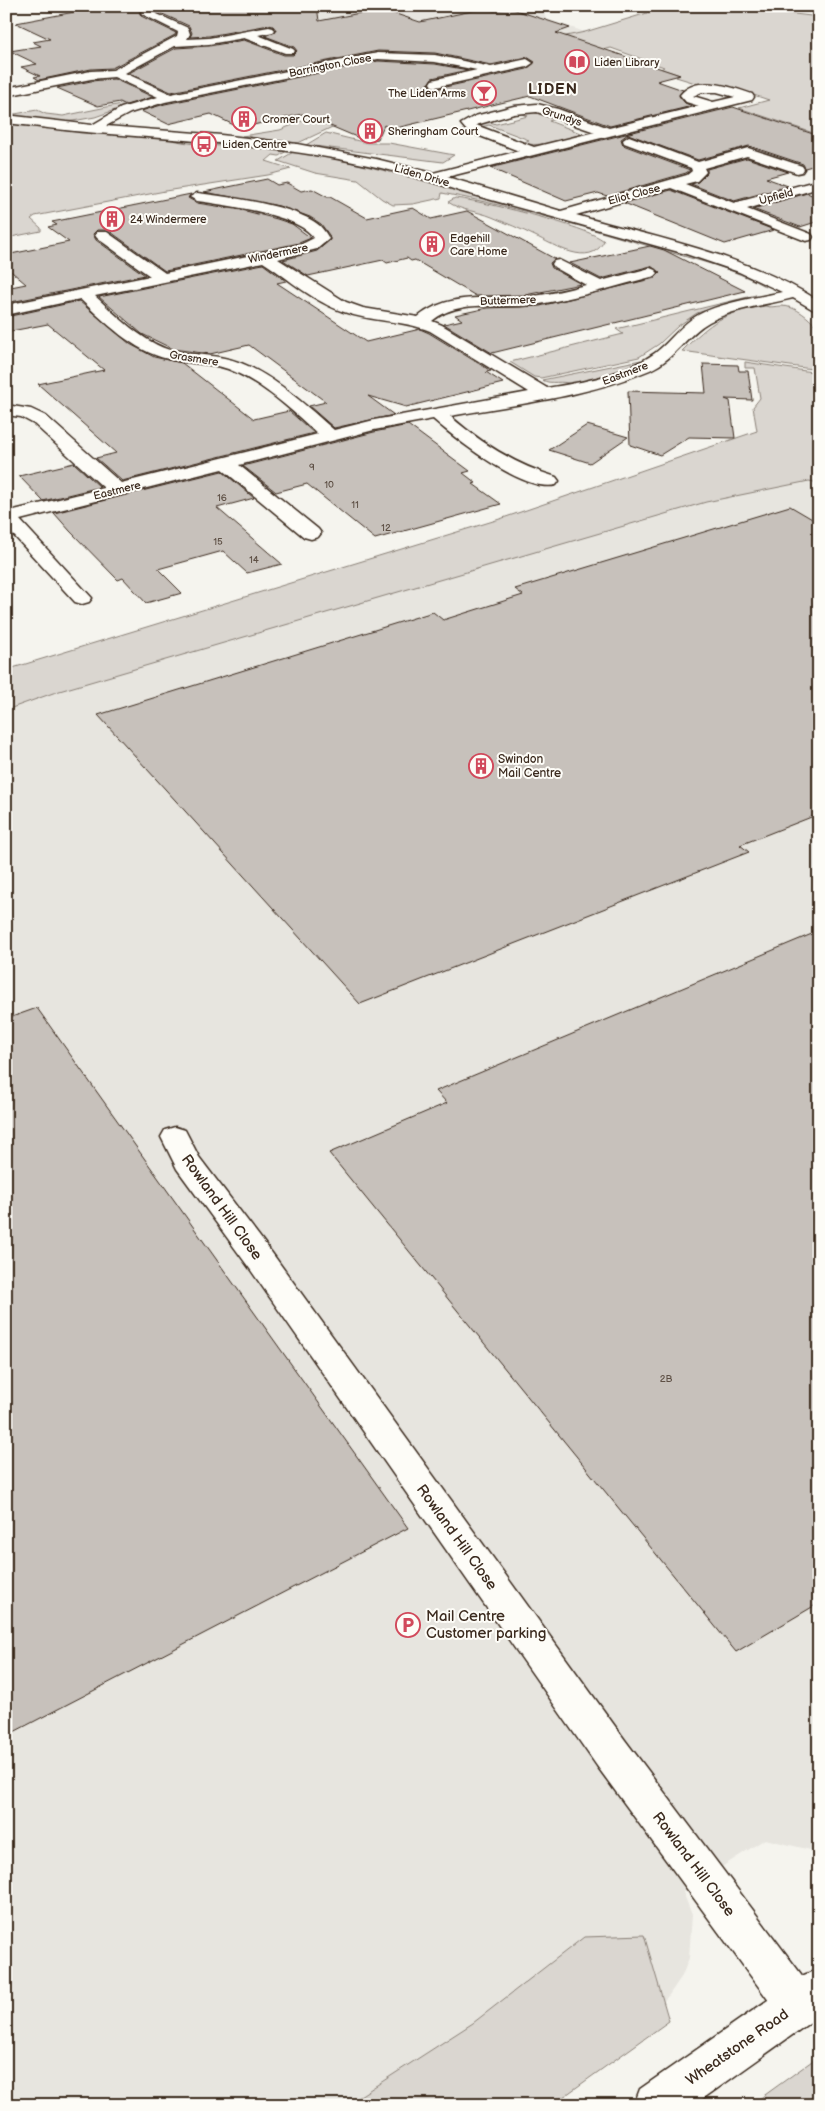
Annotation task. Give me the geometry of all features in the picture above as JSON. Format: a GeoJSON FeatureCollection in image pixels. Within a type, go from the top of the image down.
{"type":"FeatureCollection","features":[{"type":"Feature","properties":{"kind":"street"},"geometry":{"type":"LineString","coordinates":[[146,12],[184,30],[182,38],[172,43]]}},
{"type":"Feature","properties":{"kind":"street"},"geometry":{"type":"LineString","coordinates":[[162,19],[179,16]]}},
{"type":"Feature","properties":{"kind":"street","name":"Barrington Close"},"geometry":{"type":"LineString","coordinates":[[6,92],[91,74],[116,73],[172,43],[209,41],[269,30]]}},
{"type":"Feature","properties":{"kind":"street","name":"Barrington Close"},"geometry":{"type":"LineString","coordinates":[[246,35],[289,51]]}},
{"type":"Feature","properties":{"kind":"street","name":"Barrington Close"},"geometry":{"type":"LineString","coordinates":[[94,129],[104,120],[118,113],[170,98],[378,56],[401,55],[454,61],[491,71]]}},
{"type":"Feature","properties":{"kind":"street","name":"Barrington Close"},"geometry":{"type":"LineString","coordinates":[[436,84],[527,63]]}},
{"type":"Feature","properties":{"kind":"street","name":"Barrington Close"},"geometry":{"type":"LineString","coordinates":[[116,73],[170,98]]}},
{"type":"Feature","properties":{"kind":"street"},"geometry":{"type":"LineString","coordinates":[[29,87],[41,93]]}},
{"type":"Feature","properties":{"kind":"street","name":"Grundys"},"geometry":{"type":"LineString","coordinates":[[433,177],[712,106]]}},
{"type":"Feature","properties":{"kind":"street","name":"Grundys"},"geometry":{"type":"LineString","coordinates":[[531,151],[472,128],[467,124],[514,110],[537,108],[548,110],[607,132]]}},
{"type":"Feature","properties":{"kind":"street","name":"Liden Drive"},"geometry":{"type":"LineString","coordinates":[[6,119],[94,129],[288,146],[361,160],[433,177],[464,188],[709,256],[751,271],[797,293],[819,308]]}},
{"type":"Feature","properties":{"kind":"street"},"geometry":{"type":"LineString","coordinates":[[629,140],[697,166],[748,152],[797,169]]}},
{"type":"Feature","properties":{"kind":"street","name":"Eliot Close"},"geometry":{"type":"LineString","coordinates":[[561,215],[692,178],[699,172],[697,166]]}},
{"type":"Feature","properties":{"kind":"street","name":"Upfield"},"geometry":{"type":"LineString","coordinates":[[672,184],[806,237]]}},
{"type":"Feature","properties":{"kind":"street","name":"Upfield"},"geometry":{"type":"LineString","coordinates":[[733,208],[819,184]]}},
{"type":"Feature","properties":{"kind":"street","name":"Windermere"},"geometry":{"type":"LineString","coordinates":[[6,310],[312,246],[322,239],[321,235],[288,216],[265,208],[223,204],[197,197]]}},
{"type":"Feature","properties":{"kind":"street"},"geometry":{"type":"LineString","coordinates":[[102,235],[161,278]]}},
{"type":"Feature","properties":{"kind":"street"},"geometry":{"type":"LineString","coordinates":[[264,256],[344,307],[362,313],[421,322],[436,328],[545,394]]}},
{"type":"Feature","properties":{"kind":"street"},"geometry":{"type":"LineString","coordinates":[[559,264],[598,286]]}},
{"type":"Feature","properties":{"kind":"street","name":"Buttermere"},"geometry":{"type":"LineString","coordinates":[[421,322],[429,313],[447,305],[470,302],[536,300],[650,273]]}},
{"type":"Feature","properties":{"kind":"street","name":"Eastmere"},"geometry":{"type":"LineString","coordinates":[[82,598],[7,518],[331,436],[436,413],[545,394],[612,379],[646,366],[670,350],[694,325],[718,312],[797,293]]}},
{"type":"Feature","properties":{"kind":"street","name":"Grasmere"},"geometry":{"type":"LineString","coordinates":[[83,294],[127,331],[160,352],[182,358],[222,362],[247,372],[331,436]]}},
{"type":"Feature","properties":{"kind":"street"},"geometry":{"type":"LineString","coordinates":[[6,410],[25,414],[40,420],[117,489]]}},
{"type":"Feature","properties":{"kind":"street"},"geometry":{"type":"LineString","coordinates":[[436,413],[489,455],[519,471],[550,481]]}},
{"type":"Feature","properties":{"kind":"street"},"geometry":{"type":"LineString","coordinates":[[226,463],[278,516],[310,533]]}},
{"type":"Feature","properties":{"kind":"street","name":"Rowland Hill Close"},"geometry":{"type":"LineString","coordinates":[[175,1137],[187,1162],[266,1269],[611,1753],[808,1997]]}},
{"type":"Feature","properties":{"kind":"street","name":"Wheatstone Road"},"geometry":{"type":"LineString","coordinates":[[656,2105],[808,1997]]}},
{"type":"Feature","properties":{"kind":"shaded area"},"geometry":{"type":"Polygon","coordinates":[[[244,6],[554,6],[543,10],[546,19],[585,32],[499,51],[421,46],[244,6]]]}},
{"type":"Feature","properties":{"kind":"shaded area"},"geometry":{"type":"Polygon","coordinates":[[[670,6],[729,6],[819,17],[819,135],[739,108],[769,100],[726,86],[702,85],[676,77],[680,75],[661,69],[664,67],[611,48],[541,64],[525,59],[506,57],[499,50],[585,32],[670,6]]]}},
{"type":"Feature","properties":{"kind":"shaded area"},"geometry":{"type":"Polygon","coordinates":[[[436,85],[464,95],[343,122],[298,143],[242,136],[280,130],[354,100],[407,88],[436,85]]]}},
{"type":"Feature","properties":{"kind":"shaded area"},"geometry":{"type":"Polygon","coordinates":[[[140,88],[152,95],[152,97],[95,117],[61,122],[6,115],[6,110],[15,114],[37,110],[46,114],[63,116],[141,100],[124,92],[140,88]]]}},
{"type":"Feature","properties":{"kind":"shaded area"},"geometry":{"type":"Polygon","coordinates":[[[537,111],[559,118],[549,121],[583,134],[553,142],[530,144],[522,143],[529,140],[489,125],[481,127],[481,123],[487,121],[496,124],[528,116],[520,113],[537,111]]]}},
{"type":"Feature","properties":{"kind":"shaded area"},"geometry":{"type":"Polygon","coordinates":[[[6,123],[168,139],[212,146],[288,150],[279,156],[273,155],[266,161],[291,169],[268,175],[165,191],[35,216],[31,219],[41,228],[41,231],[6,238],[6,123]]]}},
{"type":"Feature","properties":{"kind":"shaded area"},"geometry":{"type":"Polygon","coordinates":[[[326,133],[367,143],[389,143],[454,155],[443,162],[306,145],[326,133]]]}},
{"type":"Feature","properties":{"kind":"shaded area"},"geometry":{"type":"Polygon","coordinates":[[[295,151],[392,173],[682,253],[743,273],[758,280],[766,287],[728,270],[606,233],[470,199],[442,193],[441,198],[413,204],[393,205],[382,199],[358,180],[315,173],[278,161],[295,151]]]}},
{"type":"Feature","properties":{"kind":"shaded area"},"geometry":{"type":"Polygon","coordinates":[[[455,198],[510,209],[557,222],[577,228],[604,241],[598,249],[590,253],[571,252],[492,217],[458,207],[448,202],[455,198]]]}},
{"type":"Feature","properties":{"kind":"shaded area"},"geometry":{"type":"Polygon","coordinates":[[[756,295],[697,313],[678,326],[659,344],[639,357],[541,378],[534,377],[510,362],[623,334],[616,329],[756,295]]]}},
{"type":"Feature","properties":{"kind":"shaded area"},"geometry":{"type":"Polygon","coordinates":[[[765,306],[781,306],[797,310],[819,329],[819,370],[682,351],[710,325],[728,315],[765,306]]]}},
{"type":"Feature","properties":{"kind":"shaded area"},"geometry":{"type":"Polygon","coordinates":[[[641,360],[616,372],[571,384],[542,380],[641,360]]]}},
{"type":"Feature","properties":{"kind":"shaded area"},"geometry":{"type":"Polygon","coordinates":[[[745,362],[819,373],[819,483],[809,481],[706,502],[56,692],[6,710],[6,670],[503,518],[757,431],[753,407],[760,398],[755,368],[745,368],[745,362]]]}},
{"type":"Feature","properties":{"kind":"shaded area","name":"Swindon Mail Centre"},"geometry":{"type":"Polygon","coordinates":[[[819,469],[819,1852],[765,1839],[683,1892],[692,1915],[689,1958],[682,1976],[669,1995],[645,2021],[534,2105],[6,2105],[6,687],[819,469]]]}},
{"type":"Feature","properties":{"kind":"shaded area"},"geometry":{"type":"Polygon","coordinates":[[[644,1935],[669,2021],[552,2105],[346,2105],[473,2023],[584,1937],[644,1935]]]}},
{"type":"Feature","properties":{"kind":"shaded area"},"geometry":{"type":"Polygon","coordinates":[[[819,2056],[819,2092],[800,2105],[751,2105],[819,2056]]]}},
{"type":"Feature","properties":{"kind":"building"},"geometry":{"type":"Polygon","coordinates":[[[106,6],[317,6],[319,21],[381,9],[420,22],[486,8],[494,11],[509,8],[570,28],[556,33],[680,75],[657,81],[683,90],[679,96],[685,103],[692,106],[610,126],[530,96],[392,129],[384,125],[378,139],[366,141],[302,114],[240,128],[211,114],[168,124],[141,111],[165,104],[378,61],[435,64],[468,70],[432,78],[428,84],[436,89],[527,69],[535,62],[527,57],[491,65],[435,53],[378,51],[171,92],[129,73],[176,48],[209,46],[244,40],[284,55],[293,55],[297,51],[294,47],[265,36],[276,31],[273,26],[269,25],[209,36],[190,37],[192,33],[189,26],[147,7],[139,11],[141,16],[176,33],[175,35],[112,68],[91,69],[39,80],[34,77],[40,76],[21,67],[37,64],[10,51],[41,46],[33,42],[50,39],[16,23],[106,6]]]}},
{"type":"Feature","properties":{"kind":"building"},"geometry":{"type":"Polygon","coordinates":[[[114,79],[153,97],[126,105],[120,102],[98,106],[57,88],[91,81],[114,79]]]}},
{"type":"Feature","properties":{"kind":"building"},"geometry":{"type":"Polygon","coordinates":[[[733,107],[819,136],[819,164],[805,168],[803,164],[749,146],[698,160],[628,134],[621,139],[623,145],[690,170],[686,173],[607,196],[598,193],[566,201],[490,168],[733,107]]]}},
{"type":"Feature","properties":{"kind":"building"},"geometry":{"type":"Polygon","coordinates":[[[747,158],[788,172],[766,178],[788,186],[734,201],[691,184],[698,182],[707,173],[707,169],[747,158]]]}},
{"type":"Feature","properties":{"kind":"building"},"geometry":{"type":"Polygon","coordinates":[[[267,179],[277,185],[287,183],[301,191],[312,189],[367,218],[413,208],[431,219],[467,211],[555,259],[550,263],[552,268],[581,284],[525,295],[476,296],[415,260],[411,261],[407,258],[387,263],[383,260],[308,276],[283,260],[317,251],[330,240],[329,235],[321,224],[310,217],[279,206],[204,192],[267,179]]]}},
{"type":"Feature","properties":{"kind":"building"},"geometry":{"type":"Polygon","coordinates":[[[671,190],[774,230],[725,244],[624,203],[671,190]]]}},
{"type":"Feature","properties":{"kind":"building"},"geometry":{"type":"Polygon","coordinates":[[[807,193],[819,198],[819,221],[800,227],[753,209],[807,193]]]}},
{"type":"Feature","properties":{"kind":"building"},"geometry":{"type":"Polygon","coordinates":[[[191,194],[188,198],[197,203],[242,210],[292,224],[311,238],[299,243],[165,271],[108,230],[97,230],[93,234],[96,240],[145,275],[6,303],[6,288],[26,284],[6,267],[6,255],[69,242],[48,227],[57,225],[52,222],[191,194]]]}},
{"type":"Feature","properties":{"kind":"building"},"geometry":{"type":"Polygon","coordinates":[[[650,246],[664,250],[745,291],[492,353],[444,324],[462,320],[455,315],[487,308],[540,306],[655,278],[660,273],[651,266],[601,279],[570,263],[650,246]]]}},
{"type":"Feature","properties":{"kind":"building"},"geometry":{"type":"Polygon","coordinates":[[[263,264],[286,281],[277,283],[366,342],[420,329],[491,371],[486,372],[503,383],[406,407],[368,396],[394,415],[334,428],[309,406],[326,402],[249,345],[210,354],[173,349],[142,334],[99,297],[263,264]]]}},
{"type":"Feature","properties":{"kind":"building"},"geometry":{"type":"Polygon","coordinates":[[[79,301],[130,344],[154,357],[182,363],[254,419],[289,411],[314,433],[122,481],[96,458],[116,453],[38,384],[104,370],[48,324],[6,332],[6,317],[79,301]]]}},
{"type":"Feature","properties":{"kind":"building"},"geometry":{"type":"Polygon","coordinates":[[[703,364],[738,365],[739,371],[748,371],[752,400],[725,399],[730,401],[735,438],[689,437],[660,455],[630,445],[628,391],[706,393],[703,364]]]}},
{"type":"Feature","properties":{"kind":"building"},"geometry":{"type":"Polygon","coordinates":[[[408,425],[470,471],[463,473],[476,483],[473,484],[501,504],[375,539],[307,484],[276,492],[243,466],[374,432],[408,425]]]}},
{"type":"Feature","properties":{"kind":"building"},"geometry":{"type":"Polygon","coordinates":[[[587,425],[628,437],[590,463],[549,450],[587,425]]]}},
{"type":"Feature","properties":{"kind":"building"},"geometry":{"type":"Polygon","coordinates":[[[74,463],[100,487],[43,501],[19,476],[74,463]]]}},
{"type":"Feature","properties":{"kind":"building"},"geometry":{"type":"Polygon","coordinates":[[[222,471],[254,498],[217,508],[282,564],[247,573],[223,551],[158,569],[182,593],[146,603],[123,578],[118,580],[54,513],[222,471]]]}},
{"type":"Feature","properties":{"kind":"building","name":"Swindon Mail Centre"},"geometry":{"type":"Polygon","coordinates":[[[790,506],[819,523],[819,814],[740,845],[749,852],[360,1004],[98,715],[433,612],[443,620],[523,595],[515,589],[790,506]]]}},
{"type":"Feature","properties":{"kind":"building"},"geometry":{"type":"Polygon","coordinates":[[[819,931],[819,1603],[736,1652],[329,1153],[447,1103],[436,1091],[819,931]]]}},
{"type":"Feature","properties":{"kind":"building"},"geometry":{"type":"Polygon","coordinates":[[[37,1008],[408,1528],[6,1736],[6,1019],[37,1008]]]}},
{"type":"Feature","properties":{"kind":"place","name":"Liden Library"},"geometry":{"type":"Point","coordinates":[577,62]}},
{"type":"Feature","properties":{"kind":"place","name":"The Liden Arms"},"geometry":{"type":"Point","coordinates":[484,93]}},
{"type":"Feature","properties":{"kind":"place","name":"Cromer Court"},"geometry":{"type":"Point","coordinates":[244,119]}},
{"type":"Feature","properties":{"kind":"place","name":"Sheringham Court"},"geometry":{"type":"Point","coordinates":[370,131]}},
{"type":"Feature","properties":{"kind":"place","name":"Liden Centre"},"geometry":{"type":"Point","coordinates":[204,144]}},
{"type":"Feature","properties":{"kind":"place","name":"24 Windermere"},"geometry":{"type":"Point","coordinates":[112,219]}},
{"type":"Feature","properties":{"kind":"place","name":"Edgehill Care Home"},"geometry":{"type":"Point","coordinates":[432,244]}},
{"type":"Feature","properties":{"kind":"place","name":"Swindon Mail Centre"},"geometry":{"type":"Point","coordinates":[481,766]}},
{"type":"Feature","properties":{"kind":"place","name":"Mail Centre Customer parking"},"geometry":{"type":"Point","coordinates":[408,1625]}},
{"type":"Feature","properties":{"kind":"district","name":"LIDEN"},"geometry":{"type":"Point","coordinates":[553,89]}}]}
